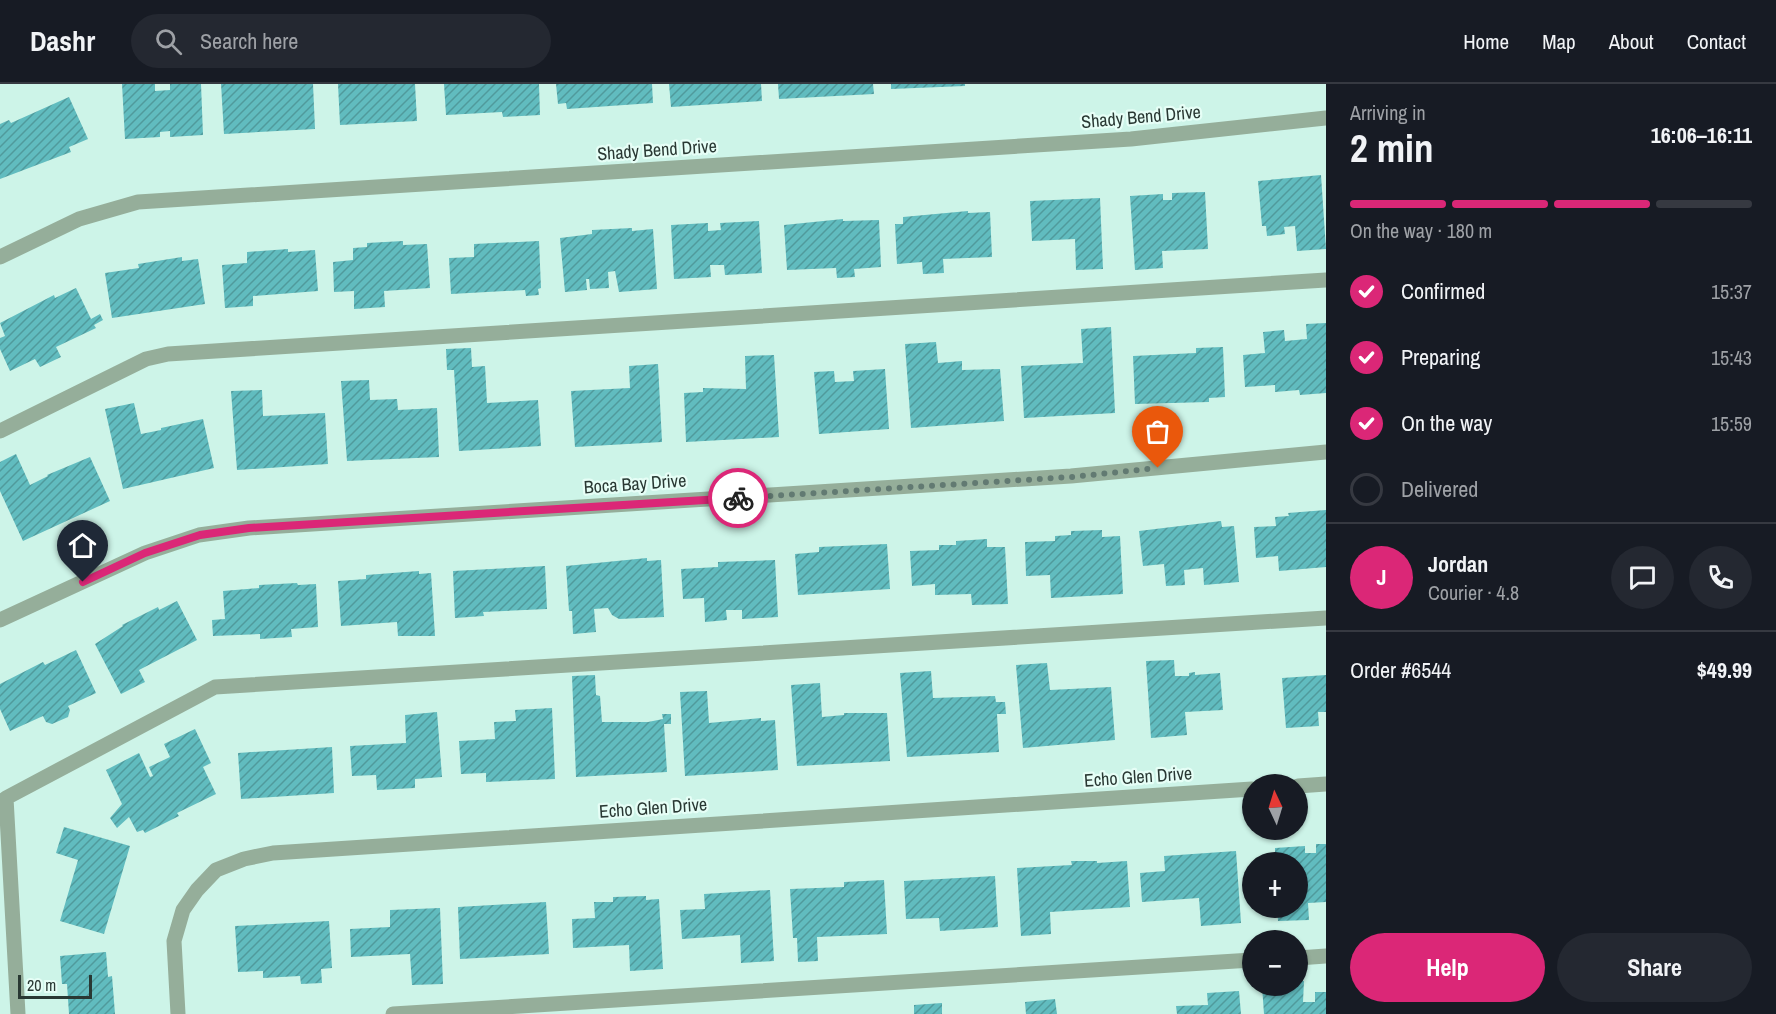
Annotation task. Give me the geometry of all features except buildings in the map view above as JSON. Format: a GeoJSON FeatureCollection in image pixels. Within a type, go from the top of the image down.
{"type":"FeatureCollection","features":[{"type":"Feature","properties":{"kind":"street","name":"Shady Bend Drive"},"geometry":{"type":"LineString","coordinates":[[0,257],[79,219],[138,202],[1131,139],[1326,118]]}},
{"type":"Feature","properties":{"kind":"street"},"geometry":{"type":"LineString","coordinates":[[0,431],[146,359],[168,354],[1326,280]]}},
{"type":"Feature","properties":{"kind":"street","name":"Boca Bay Drive"},"geometry":{"type":"LineString","coordinates":[[0,620],[145,553],[209,533],[249,528],[1071,477],[1326,452]]}},
{"type":"Feature","properties":{"kind":"street"},"geometry":{"type":"LineString","coordinates":[[18,1014],[6,798],[215,687],[1326,618]]}},
{"type":"Feature","properties":{"kind":"street"},"geometry":{"type":"LineString","coordinates":[[1308,785],[1326,784]]}},
{"type":"Feature","properties":{"kind":"street","name":"Echo Glen Drive"},"geometry":{"type":"LineString","coordinates":[[178,1014],[174,941],[183,910],[196,890],[216,870],[273,853],[1242,790]]}},
{"type":"Feature","properties":{"kind":"street"},"geometry":{"type":"LineString","coordinates":[[1308,957],[1326,956]]}},
{"type":"Feature","properties":{"kind":"street"},"geometry":{"type":"LineString","coordinates":[[393,1014],[1242,961]]}},
{"type":"Feature","properties":{"kind":"way so far"},"geometry":{"type":"LineString","coordinates":[[738,498],[1071,477],[1158,468]]}},
{"type":"Feature","properties":{"kind":"route"},"geometry":{"type":"LineString","coordinates":[[83,582],[145,553],[200,535],[249,528],[738,498]]}}]}
